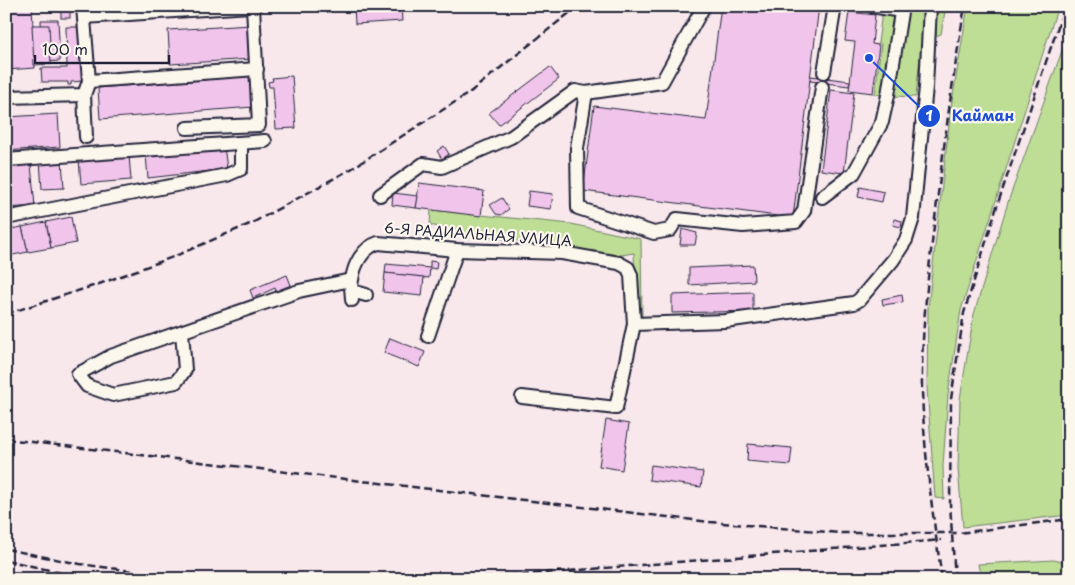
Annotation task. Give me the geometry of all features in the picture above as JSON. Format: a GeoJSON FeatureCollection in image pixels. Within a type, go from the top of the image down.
{"type":"FeatureCollection","features":[{"type":"Feature","properties":{"kind":"street"},"geometry":{"type":"LineString","coordinates":[[86,137],[84,95],[89,81],[84,12],[252,6],[259,125],[186,128]]}},
{"type":"Feature","properties":{"kind":"street"},"geometry":{"type":"LineString","coordinates":[[380,195],[423,164],[442,167],[510,137],[575,92],[586,94],[662,82],[704,6]]}},
{"type":"Feature","properties":{"kind":"street"},"geometry":{"type":"LineString","coordinates":[[824,72],[835,6]]}},
{"type":"Feature","properties":{"kind":"street"},"geometry":{"type":"LineString","coordinates":[[822,197],[854,173],[882,122],[902,9],[872,6]]}},
{"type":"Feature","properties":{"kind":"street"},"geometry":{"type":"LineString","coordinates":[[634,324],[725,321],[854,303],[872,294],[906,240],[926,87],[930,6]]}},
{"type":"Feature","properties":{"kind":"street"},"geometry":{"type":"LineString","coordinates":[[89,81],[256,69]]}},
{"type":"Feature","properties":{"kind":"street"},"geometry":{"type":"LineString","coordinates":[[586,94],[577,148],[578,208],[654,233],[670,230],[677,219],[743,226],[796,222],[804,210],[822,87]]}},
{"type":"Feature","properties":{"kind":"street"},"geometry":{"type":"LineString","coordinates":[[6,97],[84,95]]}},
{"type":"Feature","properties":{"kind":"street"},"geometry":{"type":"LineString","coordinates":[[6,160],[265,141]]}},
{"type":"Feature","properties":{"kind":"street"},"geometry":{"type":"LineString","coordinates":[[6,218],[227,174],[241,169],[241,143]]}},
{"type":"Feature","properties":{"kind":"street","name":"6-Я РАДИАЛЬНАЯ УЛИЦА"},"geometry":{"type":"LineString","coordinates":[[352,291],[362,254],[369,246],[378,243],[457,250],[562,253],[619,263],[628,268],[631,275],[634,324],[616,408],[522,397]]}},
{"type":"Feature","properties":{"kind":"street"},"geometry":{"type":"LineString","coordinates":[[428,336],[457,250]]}},
{"type":"Feature","properties":{"kind":"street"},"geometry":{"type":"LineString","coordinates":[[182,332],[185,370],[176,382],[113,395],[87,386],[78,374],[111,356],[299,291],[330,289],[352,291],[366,295]]}},
{"type":"Feature","properties":{"kind":"green space"},"geometry":{"type":"Polygon","coordinates":[[[906,6],[925,6],[916,97],[893,96],[906,6]]]}},
{"type":"Feature","properties":{"kind":"green space"},"geometry":{"type":"Polygon","coordinates":[[[937,6],[946,6],[941,34],[936,36],[937,6]]]}},
{"type":"Feature","properties":{"kind":"green space"},"geometry":{"type":"Polygon","coordinates":[[[968,6],[1058,6],[961,310],[948,395],[943,466],[944,499],[935,498],[927,388],[928,308],[951,107],[968,6]]]}},
{"type":"Feature","properties":{"kind":"green space"},"geometry":{"type":"Polygon","coordinates":[[[882,12],[894,18],[884,95],[875,94],[881,44],[878,43],[882,12]]]}},
{"type":"Feature","properties":{"kind":"green space"},"geometry":{"type":"Polygon","coordinates":[[[1069,31],[1069,515],[963,527],[958,469],[960,399],[974,314],[1008,202],[1069,31]]]}},
{"type":"Feature","properties":{"kind":"green space"},"geometry":{"type":"Polygon","coordinates":[[[431,210],[571,224],[641,239],[642,318],[636,307],[634,253],[609,257],[566,248],[464,233],[430,225],[431,210]]]}},
{"type":"Feature","properties":{"kind":"green space"},"geometry":{"type":"Polygon","coordinates":[[[1054,560],[1069,564],[1069,579],[981,579],[978,564],[1054,560]]]}},
{"type":"Feature","properties":{"kind":"building"},"geometry":{"type":"Polygon","coordinates":[[[6,6],[32,6],[35,68],[6,70],[6,6]]]}},
{"type":"Feature","properties":{"kind":"building"},"geometry":{"type":"Polygon","coordinates":[[[61,6],[70,6],[70,18],[61,18],[61,6]]]}},
{"type":"Feature","properties":{"kind":"building"},"geometry":{"type":"Polygon","coordinates":[[[354,6],[401,6],[402,21],[355,24],[354,6]]]}},
{"type":"Feature","properties":{"kind":"building"},"geometry":{"type":"Polygon","coordinates":[[[721,6],[819,6],[793,218],[583,191],[594,106],[706,120],[721,6]]]}},
{"type":"Feature","properties":{"kind":"building"},"geometry":{"type":"Polygon","coordinates":[[[849,12],[875,15],[872,44],[879,45],[873,93],[849,90],[855,42],[845,41],[849,12]]]}},
{"type":"Feature","properties":{"kind":"building"},"geometry":{"type":"Polygon","coordinates":[[[41,20],[58,20],[60,61],[43,62],[41,20]]]}},
{"type":"Feature","properties":{"kind":"building"},"geometry":{"type":"Polygon","coordinates":[[[32,25],[49,25],[51,64],[34,65],[32,25]]]}},
{"type":"Feature","properties":{"kind":"building"},"geometry":{"type":"Polygon","coordinates":[[[251,25],[253,59],[170,64],[168,30],[251,25]]]}},
{"type":"Feature","properties":{"kind":"building"},"geometry":{"type":"Polygon","coordinates":[[[66,27],[80,27],[82,81],[71,82],[71,85],[68,85],[68,82],[42,82],[41,68],[67,68],[66,27]]]}},
{"type":"Feature","properties":{"kind":"building"},"geometry":{"type":"Polygon","coordinates":[[[550,67],[559,79],[499,125],[489,113],[550,67]]]}},
{"type":"Feature","properties":{"kind":"building"},"geometry":{"type":"Polygon","coordinates":[[[251,76],[253,107],[100,119],[98,88],[175,82],[174,79],[178,79],[178,82],[251,76]]]}},
{"type":"Feature","properties":{"kind":"building"},"geometry":{"type":"Polygon","coordinates":[[[292,76],[296,128],[276,129],[273,87],[269,87],[268,82],[273,81],[272,78],[292,76]]]}},
{"type":"Feature","properties":{"kind":"building"},"geometry":{"type":"Polygon","coordinates":[[[811,76],[850,81],[849,86],[810,81],[811,76]]]}},
{"type":"Feature","properties":{"kind":"building"},"geometry":{"type":"Polygon","coordinates":[[[831,90],[854,93],[844,173],[821,170],[831,90]]]}},
{"type":"Feature","properties":{"kind":"building"},"geometry":{"type":"Polygon","coordinates":[[[58,114],[60,147],[6,151],[6,117],[58,114]]]}},
{"type":"Feature","properties":{"kind":"building"},"geometry":{"type":"Polygon","coordinates":[[[224,146],[227,169],[148,178],[146,155],[224,146]]]}},
{"type":"Feature","properties":{"kind":"building"},"geometry":{"type":"Polygon","coordinates":[[[444,146],[449,154],[442,159],[437,151],[444,146]]]}},
{"type":"Feature","properties":{"kind":"building"},"geometry":{"type":"Polygon","coordinates":[[[129,155],[131,180],[81,184],[79,159],[129,155]]]}},
{"type":"Feature","properties":{"kind":"building"},"geometry":{"type":"Polygon","coordinates":[[[62,160],[64,188],[42,189],[40,161],[62,160]]]}},
{"type":"Feature","properties":{"kind":"building"},"geometry":{"type":"Polygon","coordinates":[[[31,165],[35,206],[7,208],[6,166],[31,165]]]}},
{"type":"Feature","properties":{"kind":"building"},"geometry":{"type":"Polygon","coordinates":[[[419,183],[484,191],[481,216],[416,208],[419,183]]]}},
{"type":"Feature","properties":{"kind":"building"},"geometry":{"type":"Polygon","coordinates":[[[860,187],[884,192],[882,202],[858,197],[860,187]]]}},
{"type":"Feature","properties":{"kind":"building"},"geometry":{"type":"Polygon","coordinates":[[[529,191],[553,194],[551,209],[527,206],[529,191]]]}},
{"type":"Feature","properties":{"kind":"building"},"geometry":{"type":"Polygon","coordinates":[[[393,193],[418,196],[416,208],[392,205],[393,193]]]}},
{"type":"Feature","properties":{"kind":"building"},"geometry":{"type":"Polygon","coordinates":[[[502,198],[509,209],[501,215],[496,214],[490,205],[502,198]]]}},
{"type":"Feature","properties":{"kind":"building"},"geometry":{"type":"Polygon","coordinates":[[[71,217],[76,243],[51,248],[46,222],[71,217]]]}},
{"type":"Feature","properties":{"kind":"building"},"geometry":{"type":"Polygon","coordinates":[[[894,219],[902,221],[901,227],[893,225],[894,219]]]}},
{"type":"Feature","properties":{"kind":"building"},"geometry":{"type":"Polygon","coordinates":[[[46,222],[51,248],[28,252],[22,227],[46,222]]]}},
{"type":"Feature","properties":{"kind":"building"},"geometry":{"type":"Polygon","coordinates":[[[22,227],[28,252],[8,256],[6,230],[22,227]]]}},
{"type":"Feature","properties":{"kind":"building"},"geometry":{"type":"Polygon","coordinates":[[[682,229],[697,233],[695,245],[680,245],[682,229]]]}},
{"type":"Feature","properties":{"kind":"building"},"geometry":{"type":"Polygon","coordinates":[[[430,261],[437,262],[436,269],[430,268],[430,261]]]}},
{"type":"Feature","properties":{"kind":"building"},"geometry":{"type":"Polygon","coordinates":[[[386,264],[430,268],[429,278],[385,273],[386,264]]]}},
{"type":"Feature","properties":{"kind":"building"},"geometry":{"type":"Polygon","coordinates":[[[753,265],[754,281],[689,285],[689,268],[753,265]]]}},
{"type":"Feature","properties":{"kind":"building"},"geometry":{"type":"Polygon","coordinates":[[[385,273],[424,277],[422,296],[383,292],[385,273]]]}},
{"type":"Feature","properties":{"kind":"building"},"geometry":{"type":"Polygon","coordinates":[[[287,275],[291,285],[276,291],[275,288],[253,298],[250,290],[287,275]]]}},
{"type":"Feature","properties":{"kind":"building"},"geometry":{"type":"Polygon","coordinates":[[[753,292],[753,311],[672,313],[672,295],[753,292]]]}},
{"type":"Feature","properties":{"kind":"building"},"geometry":{"type":"Polygon","coordinates":[[[902,295],[903,302],[883,305],[882,299],[902,295]]]}},
{"type":"Feature","properties":{"kind":"building"},"geometry":{"type":"Polygon","coordinates":[[[390,338],[425,352],[419,367],[384,353],[390,338]]]}},
{"type":"Feature","properties":{"kind":"building"},"geometry":{"type":"Polygon","coordinates":[[[606,420],[629,424],[622,470],[599,466],[606,420]]]}},
{"type":"Feature","properties":{"kind":"building"},"geometry":{"type":"Polygon","coordinates":[[[748,444],[792,448],[790,465],[747,461],[748,444]]]}},
{"type":"Feature","properties":{"kind":"building"},"geometry":{"type":"Polygon","coordinates":[[[651,465],[703,472],[701,487],[649,480],[651,465]]]}},
{"type":"Feature","properties":{"kind":"railway"},"geometry":{"type":"LineString","coordinates":[[6,314],[99,284],[173,257],[252,223],[351,169],[469,93],[578,6]]}},
{"type":"Feature","properties":{"kind":"railway"},"geometry":{"type":"LineString","coordinates":[[942,579],[925,438],[922,390],[923,341],[938,194],[965,6]]}},
{"type":"Feature","properties":{"kind":"railway"},"geometry":{"type":"LineString","coordinates":[[955,579],[950,504],[951,399],[964,313],[998,203],[1065,6]]}},
{"type":"Feature","properties":{"kind":"railway"},"geometry":{"type":"LineString","coordinates":[[6,439],[710,522],[841,533],[959,533],[1069,519]]}},
{"type":"Feature","properties":{"kind":"railway"},"geometry":{"type":"LineString","coordinates":[[473,579],[941,540]]}},
{"type":"Feature","properties":{"kind":"railway"},"geometry":{"type":"LineString","coordinates":[[6,549],[80,564],[192,579]]}},
{"type":"Feature","properties":{"kind":"railway"},"geometry":{"type":"LineString","coordinates":[[6,560],[87,579]]}},
{"type":"Feature","properties":{"kind":"place","name":"Кайман"},"geometry":{"type":"Point","coordinates":[869,58]}}]}
